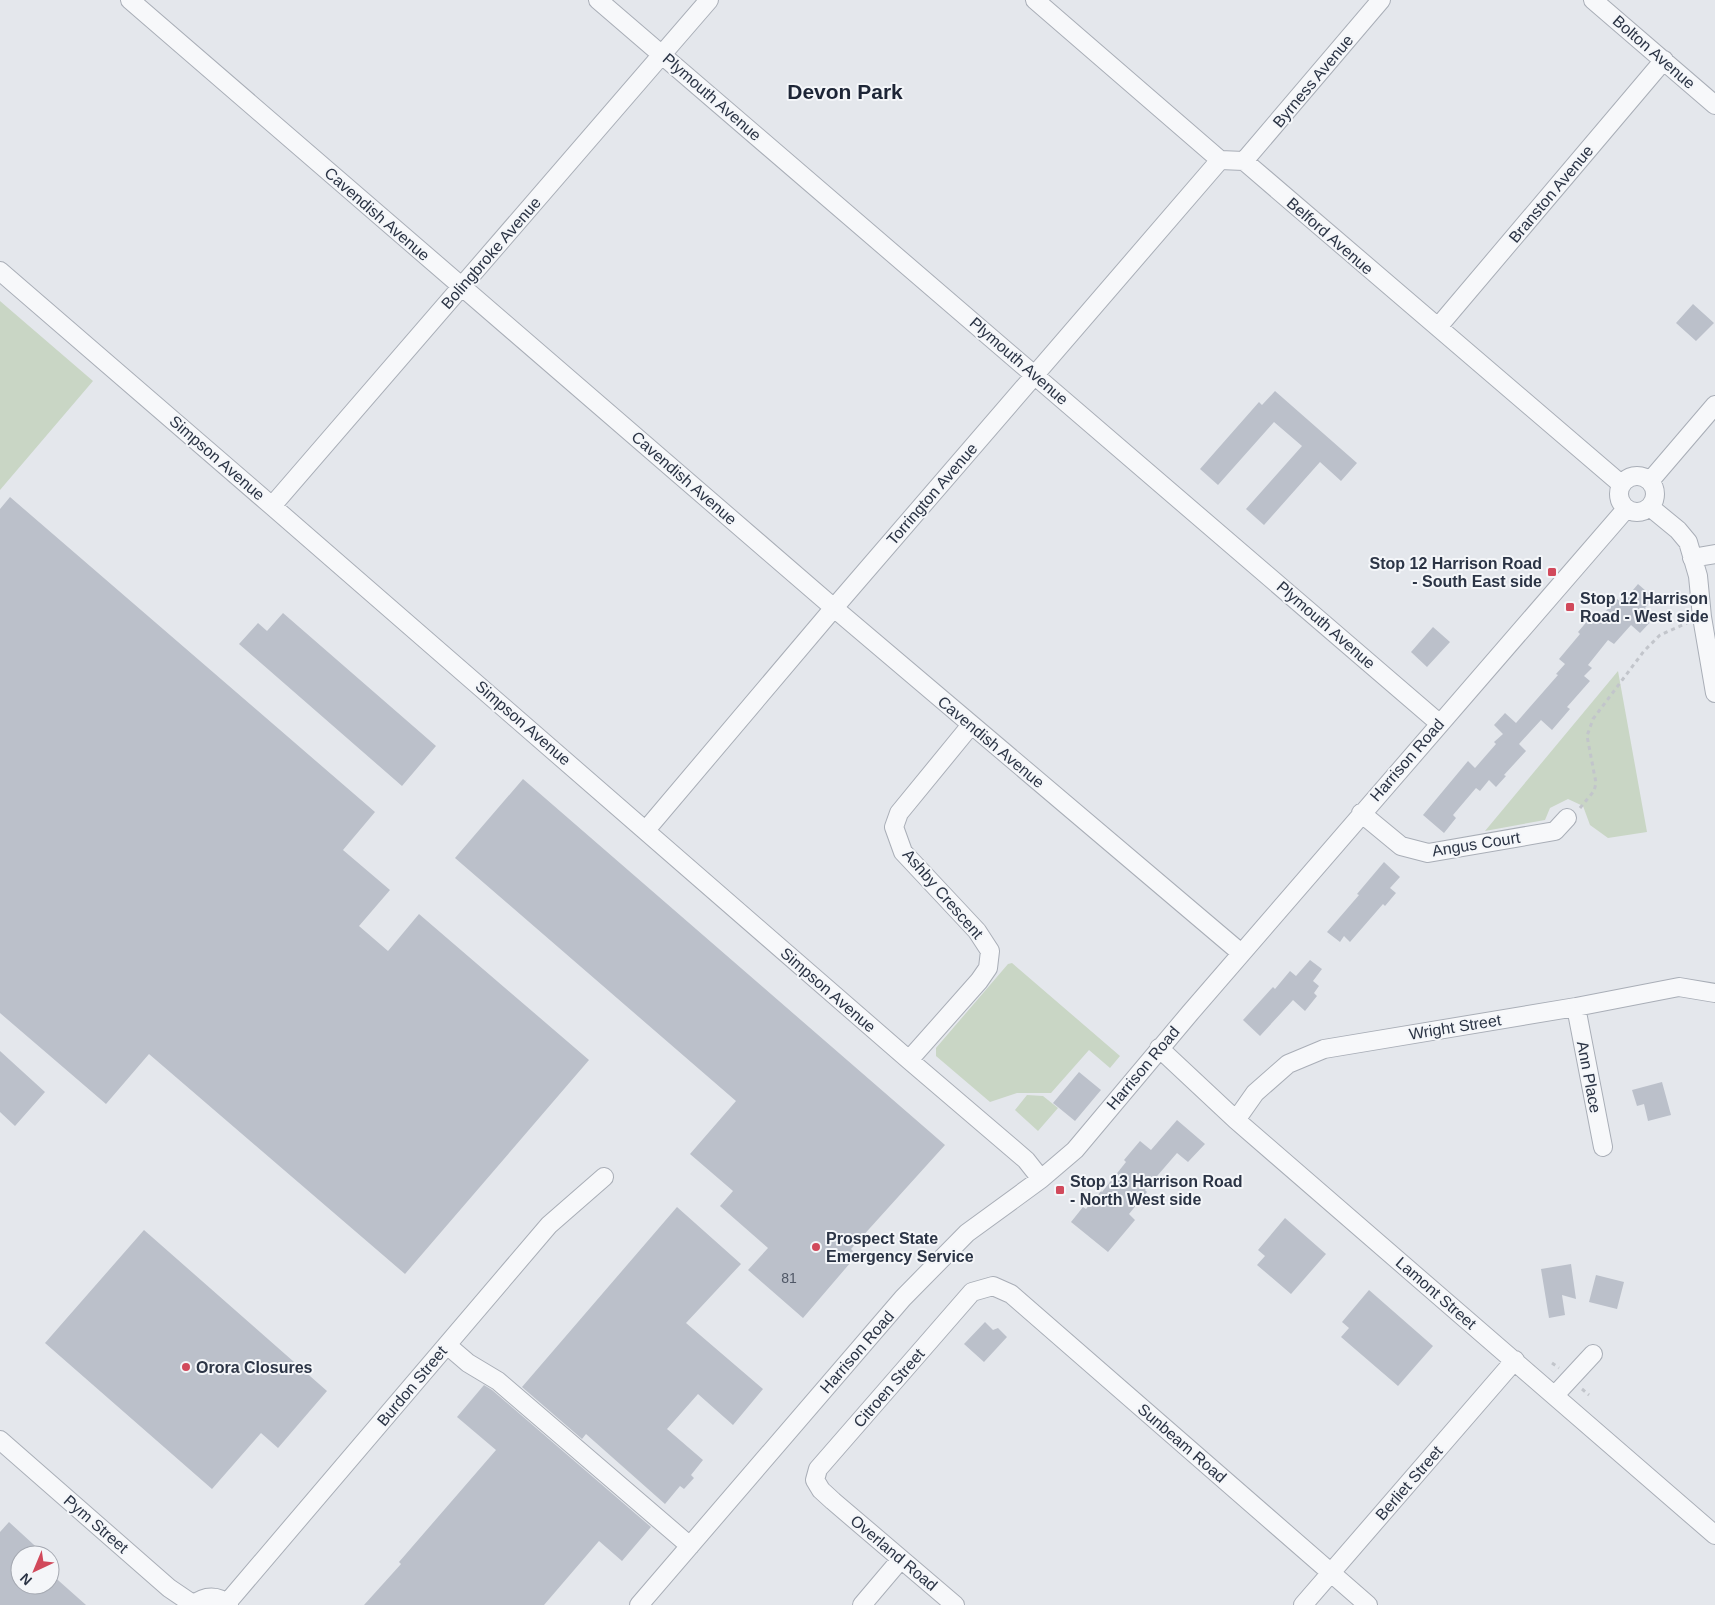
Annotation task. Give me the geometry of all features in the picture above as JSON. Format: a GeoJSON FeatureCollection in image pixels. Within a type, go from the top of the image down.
{"type":"FeatureCollection","features":[{"type":"Feature","properties":{"kind":"street","name":"Cavendish Avenue"},"geometry":{"type":"LineString","coordinates":[[130,0],[834,608],[1241,953]]}},
{"type":"Feature","properties":{"kind":"street","name":"Plymouth Avenue"},"geometry":{"type":"LineString","coordinates":[[598,0],[1439,723]]}},
{"type":"Feature","properties":{"kind":"street","name":"Bolingbroke Avenue"},"geometry":{"type":"LineString","coordinates":[[272,506],[709,0]]}},
{"type":"Feature","properties":{"kind":"street","name":"Byrness Avenue"},"geometry":{"type":"LineString","coordinates":[[1244,161],[1381,0]]}},
{"type":"Feature","properties":{"kind":"street","name":"Bolton Avenue"},"geometry":{"type":"LineString","coordinates":[[1593,0],[1715,105]]}},
{"type":"Feature","properties":{"kind":"street"},"geometry":{"type":"LineString","coordinates":[[1039,1],[1220,160],[1244,161]]}},
{"type":"Feature","properties":{"kind":"street","name":"Branston Avenue"},"geometry":{"type":"LineString","coordinates":[[1438,327],[1664,60]]}},
{"type":"Feature","properties":{"kind":"street","name":"Torrington Avenue"},"geometry":{"type":"LineString","coordinates":[[646,830],[834,608],[1220,160]]}},
{"type":"Feature","properties":{"kind":"street","name":"Belford Avenue"},"geometry":{"type":"LineString","coordinates":[[1244,161],[1621,484]]}},
{"type":"Feature","properties":{"kind":"street","name":"Simpson Avenue"},"geometry":{"type":"LineString","coordinates":[[0,272],[1026,1160],[1042,1179]]}},
{"type":"Feature","properties":{"kind":"street"},"geometry":{"type":"LineString","coordinates":[[1650,481],[1715,405]]}},
{"type":"Feature","properties":{"kind":"street"},"geometry":{"type":"LineString","coordinates":[[1643,477],[1650,481],[1654,487],[1654,501],[1650,507],[1638,512],[1626,508],[1621,504],[1619,497],[1618,490],[1621,484],[1627,478],[1643,477]]}},
{"type":"Feature","properties":{"kind":"street"},"geometry":{"type":"LineString","coordinates":[[1650,507],[1678,530],[1688,542],[1698,576],[1702,618],[1715,693]]}},
{"type":"Feature","properties":{"kind":"street","name":"Harrison Road"},"geometry":{"type":"LineString","coordinates":[[639,1605],[903,1298],[967,1233],[1042,1179],[1075,1150],[1159,1048],[1626,508]]}},
{"type":"Feature","properties":{"kind":"street"},"geometry":{"type":"LineString","coordinates":[[1692,558],[1715,554]]}},
{"type":"Feature","properties":{"kind":"street","name":"Ashby Crescent"},"geometry":{"type":"LineString","coordinates":[[909,1060],[979,981],[988,968],[990,951],[977,931],[903,852],[894,827],[899,813],[971,724]]}},
{"type":"Feature","properties":{"kind":"street","name":"Angus Court"},"geometry":{"type":"LineString","coordinates":[[1362,813],[1401,846],[1428,853],[1555,831],[1567,818]]}},
{"type":"Feature","properties":{"kind":"street","name":"Wright Street"},"geometry":{"type":"LineString","coordinates":[[1236,1120],[1255,1093],[1288,1064],[1324,1049],[1576,1007],[1679,987],[1710,990]]}},
{"type":"Feature","properties":{"kind":"street","name":"Ann Place"},"geometry":{"type":"LineString","coordinates":[[1576,1007],[1603,1147]]}},
{"type":"Feature","properties":{"kind":"street","name":"Lamont Street"},"geometry":{"type":"LineString","coordinates":[[1159,1048],[1236,1120],[1715,1535]]}},
{"type":"Feature","properties":{"kind":"street","name":"Burdon Street"},"geometry":{"type":"LineString","coordinates":[[228,1604],[549,1226],[604,1177]]}},
{"type":"Feature","properties":{"kind":"street","name":"Citroen Street"},"geometry":{"type":"LineString","coordinates":[[833,1501],[821,1490],[815,1480],[818,1469],[972,1292],[993,1286]]}},
{"type":"Feature","properties":{"kind":"street","name":"Sunbeam Road"},"geometry":{"type":"LineString","coordinates":[[993,1286],[1011,1294],[1368,1605]]}},
{"type":"Feature","properties":{"kind":"street"},"geometry":{"type":"LineString","coordinates":[[447,1345],[468,1363],[498,1381],[690,1546]]}},
{"type":"Feature","properties":{"kind":"street"},"geometry":{"type":"LineString","coordinates":[[1555,1396],[1592,1354]]}},
{"type":"Feature","properties":{"kind":"street","name":"Berliet Street"},"geometry":{"type":"LineString","coordinates":[[1303,1605],[1515,1360]]}},
{"type":"Feature","properties":{"kind":"street","name":"Pym Street"},"geometry":{"type":"LineString","coordinates":[[0,1440],[169,1588],[194,1605]]}},
{"type":"Feature","properties":{"kind":"street","name":"Overland Road"},"geometry":{"type":"LineString","coordinates":[[833,1501],[955,1605]]}},
{"type":"Feature","properties":{"kind":"street"},"geometry":{"type":"LineString","coordinates":[[862,1605],[901,1559]]}},
{"type":"Feature","properties":{"kind":"street"},"geometry":{"type":"LineString","coordinates":[[194,1605],[204,1598],[212,1597],[228,1604]]}},
{"type":"Feature","properties":{"kind":"path"},"geometry":{"type":"LineString","coordinates":[[1567,818],[1583,806],[1594,791],[1596,783],[1587,736],[1593,719],[1644,651],[1660,635],[1702,618]]}},
{"type":"Feature","properties":{"kind":"green space"},"geometry":{"type":"Polygon","coordinates":[[[0,301],[93,381],[0,490],[0,301]]]}},
{"type":"Feature","properties":{"kind":"green space"},"geometry":{"type":"Polygon","coordinates":[[[1618,671],[1647,832],[1608,838],[1590,825],[1583,806],[1568,799],[1550,808],[1545,820],[1485,831],[1618,671]]]}},
{"type":"Feature","properties":{"kind":"green space"},"geometry":{"type":"Polygon","coordinates":[[[1012,963],[1120,1056],[1110,1068],[1089,1050],[1051,1093],[1017,1093],[990,1102],[936,1056],[936,1048],[1008,964],[1012,963]]]}},
{"type":"Feature","properties":{"kind":"green space"},"geometry":{"type":"Polygon","coordinates":[[[1027,1095],[1043,1096],[1058,1108],[1038,1131],[1015,1110],[1027,1095]]]}},
{"type":"Feature","properties":{"kind":"building"},"geometry":{"type":"Polygon","coordinates":[[[1693,304],[1714,323],[1696,341],[1676,323],[1693,304]]]}},
{"type":"Feature","properties":{"kind":"building"},"geometry":{"type":"Polygon","coordinates":[[[1275,391],[1357,463],[1341,481],[1320,462],[1264,525],[1246,509],[1302,446],[1274,422],[1218,485],[1200,469],[1259,402],[1262,405],[1275,391]]]}},
{"type":"Feature","properties":{"kind":"building"},"geometry":{"type":"Polygon","coordinates":[[[10,497],[375,812],[343,850],[390,890],[359,926],[388,951],[419,914],[589,1060],[405,1274],[149,1054],[106,1104],[0,1013],[0,509],[10,497]]]}},
{"type":"Feature","properties":{"kind":"building"},"geometry":{"type":"Polygon","coordinates":[[[1638,584],[1654,598],[1645,608],[1655,617],[1640,633],[1631,625],[1614,644],[1608,640],[1588,665],[1592,668],[1584,676],[1590,681],[1567,707],[1570,709],[1552,730],[1541,720],[1519,744],[1526,751],[1504,775],[1506,776],[1496,787],[1489,780],[1480,791],[1476,788],[1453,815],[1456,818],[1444,833],[1423,815],[1468,761],[1475,768],[1496,744],[1494,742],[1503,734],[1494,725],[1505,713],[1516,723],[1558,675],[1556,674],[1565,664],[1559,659],[1580,634],[1578,632],[1589,619],[1595,623],[1617,599],[1622,603],[1638,584]]]}},
{"type":"Feature","properties":{"kind":"building"},"geometry":{"type":"Polygon","coordinates":[[[283,613],[436,746],[402,786],[239,644],[258,623],[267,631],[283,613]]]}},
{"type":"Feature","properties":{"kind":"building"},"geometry":{"type":"Polygon","coordinates":[[[1433,627],[1450,642],[1427,667],[1411,652],[1433,627]]]}},
{"type":"Feature","properties":{"kind":"building"},"geometry":{"type":"Polygon","coordinates":[[[523,779],[945,1145],[851,1249],[857,1255],[803,1318],[748,1270],[768,1248],[720,1206],[733,1191],[690,1154],[736,1101],[455,858],[523,779]]]}},
{"type":"Feature","properties":{"kind":"building"},"geometry":{"type":"Polygon","coordinates":[[[1384,862],[1400,877],[1390,888],[1396,893],[1385,906],[1383,904],[1350,942],[1344,936],[1340,942],[1327,932],[1384,862]]]}},
{"type":"Feature","properties":{"kind":"building"},"geometry":{"type":"Polygon","coordinates":[[[1310,960],[1322,969],[1313,981],[1319,986],[1314,993],[1317,996],[1305,1011],[1293,1000],[1260,1036],[1243,1020],[1273,987],[1275,989],[1290,971],[1296,976],[1310,960]]]}},
{"type":"Feature","properties":{"kind":"building"},"geometry":{"type":"Polygon","coordinates":[[[0,1051],[45,1092],[15,1126],[0,1112],[0,1051]]]}},
{"type":"Feature","properties":{"kind":"building"},"geometry":{"type":"Polygon","coordinates":[[[1079,1072],[1101,1090],[1075,1121],[1053,1103],[1079,1072]]]}},
{"type":"Feature","properties":{"kind":"building"},"geometry":{"type":"Polygon","coordinates":[[[1662,1082],[1671,1115],[1648,1121],[1644,1104],[1637,1106],[1632,1090],[1662,1082]]]}},
{"type":"Feature","properties":{"kind":"building"},"geometry":{"type":"Polygon","coordinates":[[[1177,1120],[1205,1144],[1188,1162],[1177,1153],[1145,1190],[1147,1192],[1129,1214],[1135,1220],[1108,1252],[1071,1222],[1083,1207],[1086,1209],[1102,1192],[1140,1141],[1151,1150],[1177,1120]]]}},
{"type":"Feature","properties":{"kind":"building"},"geometry":{"type":"Polygon","coordinates":[[[677,1207],[741,1264],[686,1323],[763,1389],[733,1425],[698,1394],[667,1429],[703,1460],[691,1475],[694,1478],[684,1489],[680,1486],[665,1504],[586,1434],[582,1439],[522,1387],[677,1207]]]}},
{"type":"Feature","properties":{"kind":"building"},"geometry":{"type":"Polygon","coordinates":[[[1285,1218],[1326,1254],[1291,1294],[1257,1265],[1265,1256],[1258,1250],[1285,1218]]]}},
{"type":"Feature","properties":{"kind":"building","name":"Orora Closures"},"geometry":{"type":"Polygon","coordinates":[[[144,1230],[327,1391],[278,1448],[261,1433],[212,1489],[45,1343],[144,1230]]]}},
{"type":"Feature","properties":{"kind":"building"},"geometry":{"type":"Polygon","coordinates":[[[1571,1264],[1576,1299],[1562,1295],[1565,1315],[1549,1318],[1541,1269],[1571,1264]]]}},
{"type":"Feature","properties":{"kind":"building"},"geometry":{"type":"Polygon","coordinates":[[[1596,1275],[1624,1282],[1617,1309],[1589,1302],[1596,1275]]]}},
{"type":"Feature","properties":{"kind":"building"},"geometry":{"type":"Polygon","coordinates":[[[1369,1290],[1433,1346],[1398,1386],[1341,1337],[1349,1328],[1342,1322],[1369,1290]]]}},
{"type":"Feature","properties":{"kind":"building"},"geometry":{"type":"Polygon","coordinates":[[[985,1322],[993,1330],[998,1328],[1007,1337],[984,1362],[964,1344],[985,1322]]]}},
{"type":"Feature","properties":{"kind":"building"},"geometry":{"type":"Polygon","coordinates":[[[484,1385],[651,1527],[622,1561],[599,1541],[544,1605],[364,1605],[401,1564],[399,1562],[496,1450],[457,1417],[484,1385]]]}},
{"type":"Feature","properties":{"kind":"building"},"geometry":{"type":"Polygon","coordinates":[[[9,1522],[34,1545],[10,1545],[10,1595],[60,1595],[60,1582],[86,1605],[0,1605],[0,1532],[9,1522]]]}},
{"type":"Feature","properties":{"kind":"place","name":"Stop 12 Harrison Road - South East side"},"geometry":{"type":"Point","coordinates":[1552,572]}},
{"type":"Feature","properties":{"kind":"place","name":"Stop 12 Harrison Road - West side"},"geometry":{"type":"Point","coordinates":[1570,607]}},
{"type":"Feature","properties":{"kind":"place","name":"Stop 13 Harrison Road - North West side"},"geometry":{"type":"Point","coordinates":[1060,1190]}},
{"type":"Feature","properties":{"kind":"place","name":"Prospect State Emergency Service"},"geometry":{"type":"Point","coordinates":[816,1247]}},
{"type":"Feature","properties":{"kind":"place","name":"Orora Closures"},"geometry":{"type":"Point","coordinates":[186,1367]}},
{"type":"Feature","properties":{"kind":"district","name":"Devon Park"},"geometry":{"type":"Point","coordinates":[845,91]}}]}
